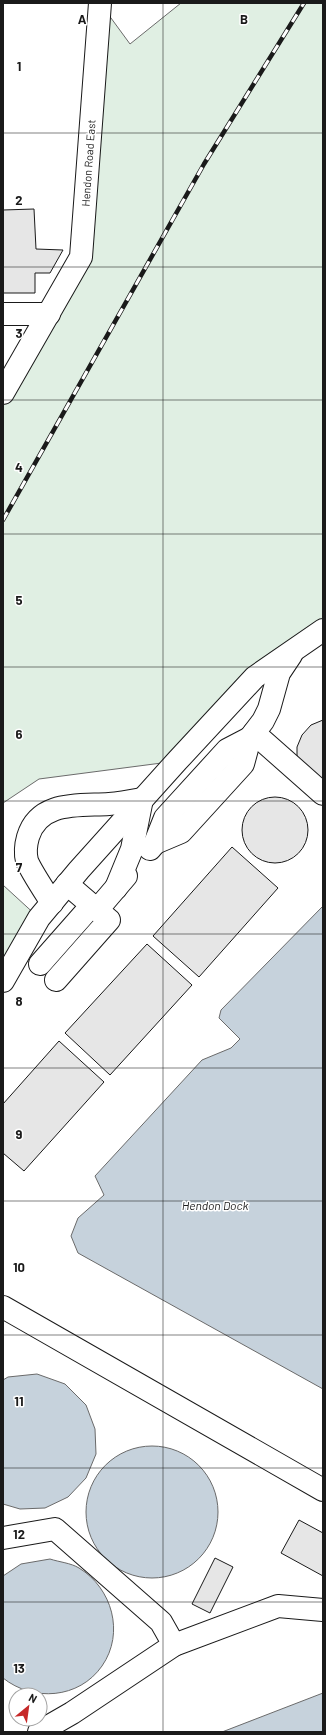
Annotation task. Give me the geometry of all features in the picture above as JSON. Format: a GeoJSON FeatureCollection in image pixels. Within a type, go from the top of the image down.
{"type":"FeatureCollection","features":[{"type":"Feature","properties":{"kind":"street","name":"Hendon Road East"},"geometry":{"type":"LineString","coordinates":[[3,393],[81,257],[100,3]]}},
{"type":"Feature","properties":{"kind":"street"},"geometry":{"type":"LineString","coordinates":[[3,314],[49,314]]}},
{"type":"Feature","properties":{"kind":"street"},"geometry":{"type":"LineString","coordinates":[[3,981],[39,918],[142,799],[255,677],[323,630]]}},
{"type":"Feature","properties":{"kind":"street"},"geometry":{"type":"LineString","coordinates":[[40,964],[95,907],[116,888],[155,843],[165,818],[227,750],[252,736],[263,721],[269,709],[279,673],[294,651]]}},
{"type":"Feature","properties":{"kind":"street"},"geometry":{"type":"LineString","coordinates":[[252,736],[323,794]]}},
{"type":"Feature","properties":{"kind":"street"},"geometry":{"type":"LineString","coordinates":[[116,888],[132,848],[142,799]]}},
{"type":"Feature","properties":{"kind":"street"},"geometry":{"type":"LineString","coordinates":[[52,903],[27,861],[26,845],[30,831],[40,818],[49,811],[64,806],[108,804],[142,799]]}},
{"type":"Feature","properties":{"kind":"street"},"geometry":{"type":"LineString","coordinates":[[56,980],[109,920],[67,884]]}},
{"type":"Feature","properties":{"kind":"street"},"geometry":{"type":"LineString","coordinates":[[3,1307],[323,1490]]}},
{"type":"Feature","properties":{"kind":"street"},"geometry":{"type":"LineString","coordinates":[[3,1538],[55,1529],[161,1622],[174,1645]]}},
{"type":"Feature","properties":{"kind":"street"},"geometry":{"type":"LineString","coordinates":[[39,1732],[72,1713],[174,1645],[278,1606],[323,1610]]}},
{"type":"Feature","properties":{"kind":"green space"},"geometry":{"type":"Polygon","coordinates":[[[100,3],[130,44],[181,3],[323,3],[323,630],[177,761],[39,779],[3,803],[3,393],[81,257],[100,3]]]}},
{"type":"Feature","properties":{"kind":"green space"},"geometry":{"type":"Polygon","coordinates":[[[3,885],[39,918],[3,981],[3,885]]]}},
{"type":"Feature","properties":{"kind":"water","name":"Hendon Dock"},"geometry":{"type":"Polygon","coordinates":[[[323,906],[323,1389],[78,1253],[71,1236],[78,1218],[104,1195],[95,1176],[202,1060],[231,1048],[240,1039],[219,1018],[221,1010],[323,906]]]}},
{"type":"Feature","properties":{"kind":"water"},"geometry":{"type":"Polygon","coordinates":[[[37,1374],[65,1384],[86,1405],[95,1429],[96,1454],[86,1478],[68,1497],[45,1508],[20,1509],[3,1504],[3,1380],[8,1377],[37,1374]]]}},
{"type":"Feature","properties":{"kind":"water"},"geometry":{"type":"Polygon","coordinates":[[[158,1446],[177,1451],[189,1457],[199,1465],[207,1475],[213,1487],[217,1499],[217,1525],[213,1537],[207,1549],[199,1559],[189,1567],[177,1573],[165,1577],[146,1578],[127,1573],[115,1567],[105,1559],[97,1549],[91,1537],[87,1525],[86,1506],[91,1487],[97,1475],[105,1465],[115,1457],[127,1451],[139,1447],[158,1446]]]}},
{"type":"Feature","properties":{"kind":"water"},"geometry":{"type":"Polygon","coordinates":[[[50,1559],[76,1566],[100,1587],[112,1612],[114,1626],[113,1640],[109,1653],[102,1666],[92,1677],[81,1685],[68,1691],[48,1693],[48,1687],[18,1687],[3,1678],[3,1576],[21,1564],[50,1559]]]}},
{"type":"Feature","properties":{"kind":"water"},"geometry":{"type":"Polygon","coordinates":[[[323,1693],[323,1732],[222,1732],[323,1693]]]}},
{"type":"Feature","properties":{"kind":"building"},"geometry":{"type":"Polygon","coordinates":[[[34,209],[36,249],[63,250],[50,273],[35,273],[35,293],[3,293],[3,210],[34,209]]]}},
{"type":"Feature","properties":{"kind":"building"},"geometry":{"type":"Polygon","coordinates":[[[323,720],[323,787],[297,761],[297,747],[302,735],[311,725],[323,720]]]}},
{"type":"Feature","properties":{"kind":"building"},"geometry":{"type":"Polygon","coordinates":[[[269,797],[281,797],[293,802],[303,812],[308,824],[306,843],[293,858],[281,863],[269,863],[257,858],[247,848],[242,836],[242,824],[247,812],[257,802],[269,797]]]}},
{"type":"Feature","properties":{"kind":"building"},"geometry":{"type":"Polygon","coordinates":[[[232,847],[278,888],[199,977],[153,936],[232,847]]]}},
{"type":"Feature","properties":{"kind":"building"},"geometry":{"type":"Polygon","coordinates":[[[147,944],[192,985],[110,1075],[65,1033],[147,944]]]}},
{"type":"Feature","properties":{"kind":"building"},"geometry":{"type":"Polygon","coordinates":[[[59,1041],[104,1082],[24,1171],[3,1153],[3,1104],[59,1041]]]}},
{"type":"Feature","properties":{"kind":"building"},"geometry":{"type":"Polygon","coordinates":[[[299,1520],[323,1533],[323,1576],[281,1553],[299,1520]]]}},
{"type":"Feature","properties":{"kind":"building"},"geometry":{"type":"Polygon","coordinates":[[[215,1558],[233,1567],[210,1613],[192,1604],[215,1558]]]}},
{"type":"Feature","properties":{"kind":"railway"},"geometry":{"type":"LineString","coordinates":[[3,520],[204,164],[304,3]]}}]}
